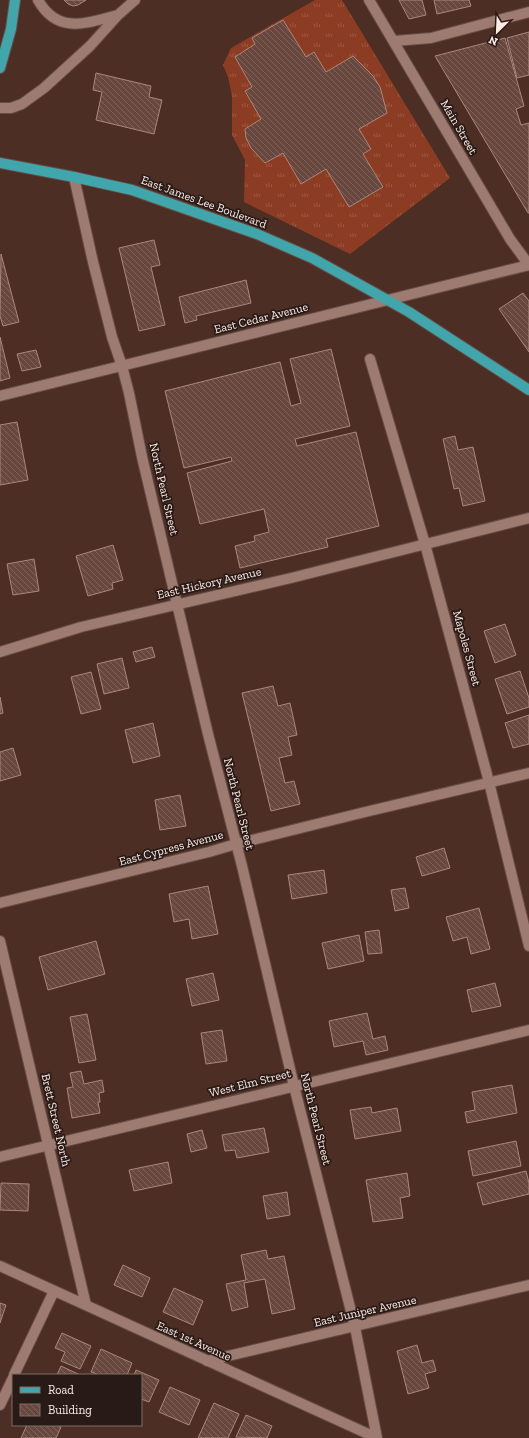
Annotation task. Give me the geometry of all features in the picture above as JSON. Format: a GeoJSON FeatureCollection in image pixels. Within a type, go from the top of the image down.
{"type":"FeatureCollection","features":[{"type":"Feature","properties":{"kind":"main road"},"geometry":{"type":"LineString","coordinates":[[0,68],[11,28],[15,0]]}},
{"type":"Feature","properties":{"kind":"main road","name":"East James Lee Boulevard"},"geometry":{"type":"LineString","coordinates":[[0,163],[132,190],[257,234],[312,258],[387,300],[421,320],[529,390]]}},
{"type":"Feature","properties":{"kind":"street"},"geometry":{"type":"LineString","coordinates":[[38,0],[47,12],[56,20],[68,24],[80,24],[118,15]]}},
{"type":"Feature","properties":{"kind":"street"},"geometry":{"type":"LineString","coordinates":[[0,108],[11,108],[22,104],[44,88],[90,46],[118,15],[135,0]]}},
{"type":"Feature","properties":{"kind":"street","name":"Main Street"},"geometry":{"type":"LineString","coordinates":[[369,0],[510,239],[529,265]]}},
{"type":"Feature","properties":{"kind":"street"},"geometry":{"type":"LineString","coordinates":[[394,41],[431,38],[529,12]]}},
{"type":"Feature","properties":{"kind":"street","name":"North Pearl Street"},"geometry":{"type":"LineString","coordinates":[[74,177],[112,337],[122,366],[170,576],[294,1086],[355,1327],[377,1438]]}},
{"type":"Feature","properties":{"kind":"street","name":"East Cedar Avenue"},"geometry":{"type":"LineString","coordinates":[[0,396],[529,265]]}},
{"type":"Feature","properties":{"kind":"street","name":"Mapoles Street"},"geometry":{"type":"LineString","coordinates":[[370,359],[425,544],[489,782],[529,946]]}},
{"type":"Feature","properties":{"kind":"street","name":"East Hickory Avenue"},"geometry":{"type":"LineString","coordinates":[[0,652],[81,627],[298,576],[529,518]]}},
{"type":"Feature","properties":{"kind":"street","name":"East Cypress Avenue"},"geometry":{"type":"LineString","coordinates":[[0,903],[529,773]]}},
{"type":"Feature","properties":{"kind":"street","name":"Brett Street North"},"geometry":{"type":"LineString","coordinates":[[0,941],[86,1305]]}},
{"type":"Feature","properties":{"kind":"street","name":"West Elm Street"},"geometry":{"type":"LineString","coordinates":[[0,1157],[529,1030]]}},
{"type":"Feature","properties":{"kind":"street","name":"East 1st Avenue"},"geometry":{"type":"LineString","coordinates":[[0,1266],[207,1361],[357,1434],[377,1438]]}},
{"type":"Feature","properties":{"kind":"street","name":"East Juniper Avenue"},"geometry":{"type":"LineString","coordinates":[[207,1361],[529,1285]]}},
{"type":"Feature","properties":{"kind":"street"},"geometry":{"type":"LineString","coordinates":[[15,1374],[54,1291]]}},
{"type":"Feature","properties":{"kind":"street"},"geometry":{"type":"LineString","coordinates":[[0,1405],[12,1380]]}},
{"type":"Feature","properties":{"kind":"green space"},"geometry":{"type":"Polygon","coordinates":[[[315,0],[342,0],[450,178],[350,254],[244,202],[245,160],[232,135],[232,96],[228,77],[223,65],[231,48],[315,0]]]}},
{"type":"Feature","properties":{"kind":"building"},"geometry":{"type":"Polygon","coordinates":[[[64,0],[86,0],[73,6],[64,0]]]}},
{"type":"Feature","properties":{"kind":"building"},"geometry":{"type":"Polygon","coordinates":[[[399,0],[422,0],[426,15],[409,19],[399,0]]]}},
{"type":"Feature","properties":{"kind":"building"},"geometry":{"type":"Polygon","coordinates":[[[434,0],[469,0],[471,6],[437,14],[434,0]]]}},
{"type":"Feature","properties":{"kind":"building"},"geometry":{"type":"Polygon","coordinates":[[[283,20],[306,57],[314,52],[326,72],[353,56],[373,76],[380,87],[387,113],[359,129],[371,149],[363,154],[383,187],[349,207],[326,169],[301,184],[283,153],[265,163],[251,148],[246,138],[245,129],[261,119],[245,91],[252,87],[235,57],[255,44],[252,38],[283,20]]]}},
{"type":"Feature","properties":{"kind":"building"},"geometry":{"type":"Polygon","coordinates":[[[529,32],[529,75],[517,78],[507,38],[529,32]]]}},
{"type":"Feature","properties":{"kind":"building"},"geometry":{"type":"Polygon","coordinates":[[[505,38],[524,106],[516,109],[521,125],[529,123],[529,213],[435,56],[505,38]]]}},
{"type":"Feature","properties":{"kind":"building"},"geometry":{"type":"Polygon","coordinates":[[[96,73],[151,86],[149,97],[162,100],[154,134],[96,120],[102,92],[93,90],[96,73]]]}},
{"type":"Feature","properties":{"kind":"building"},"geometry":{"type":"Polygon","coordinates":[[[154,240],[160,265],[151,267],[165,325],[139,331],[119,248],[154,240]]]}},
{"type":"Feature","properties":{"kind":"building"},"geometry":{"type":"Polygon","coordinates":[[[1,254],[19,322],[3,326],[0,316],[1,254]]]}},
{"type":"Feature","properties":{"kind":"building"},"geometry":{"type":"Polygon","coordinates":[[[246,280],[251,303],[196,316],[197,320],[185,323],[179,297],[246,280]]]}},
{"type":"Feature","properties":{"kind":"building"},"geometry":{"type":"Polygon","coordinates":[[[523,293],[529,301],[529,352],[499,309],[523,293]]]}},
{"type":"Feature","properties":{"kind":"building"},"geometry":{"type":"Polygon","coordinates":[[[0,337],[10,378],[0,381],[0,337]]]}},
{"type":"Feature","properties":{"kind":"building"},"geometry":{"type":"Polygon","coordinates":[[[331,349],[350,426],[295,439],[297,446],[356,432],[379,526],[326,539],[328,547],[240,568],[235,546],[255,541],[254,536],[269,532],[264,509],[200,524],[187,473],[232,461],[231,457],[184,468],[165,391],[280,362],[291,406],[301,403],[290,359],[331,349]]]}},
{"type":"Feature","properties":{"kind":"building"},"geometry":{"type":"Polygon","coordinates":[[[36,350],[41,367],[22,371],[17,354],[36,350]]]}},
{"type":"Feature","properties":{"kind":"building"},"geometry":{"type":"Polygon","coordinates":[[[17,422],[28,480],[0,485],[0,425],[17,422]]]}},
{"type":"Feature","properties":{"kind":"building"},"geometry":{"type":"Polygon","coordinates":[[[455,436],[458,450],[473,447],[485,501],[463,506],[459,488],[454,489],[443,439],[455,436]]]}},
{"type":"Feature","properties":{"kind":"building"},"geometry":{"type":"Polygon","coordinates":[[[113,545],[123,580],[112,583],[113,589],[88,596],[76,556],[113,545]]]}},
{"type":"Feature","properties":{"kind":"building"},"geometry":{"type":"Polygon","coordinates":[[[34,559],[39,591],[13,595],[7,564],[34,559]]]}},
{"type":"Feature","properties":{"kind":"building"},"geometry":{"type":"Polygon","coordinates":[[[505,624],[516,655],[495,663],[484,631],[505,624]]]}},
{"type":"Feature","properties":{"kind":"building"},"geometry":{"type":"Polygon","coordinates":[[[152,647],[155,657],[136,662],[133,652],[152,647]]]}},
{"type":"Feature","properties":{"kind":"building"},"geometry":{"type":"Polygon","coordinates":[[[122,658],[129,688],[104,694],[97,664],[122,658]]]}},
{"type":"Feature","properties":{"kind":"building"},"geometry":{"type":"Polygon","coordinates":[[[520,671],[529,698],[529,707],[507,714],[495,679],[520,671]]]}},
{"type":"Feature","properties":{"kind":"building"},"geometry":{"type":"Polygon","coordinates":[[[91,672],[101,709],[81,714],[71,677],[91,672]]]}},
{"type":"Feature","properties":{"kind":"building"},"geometry":{"type":"Polygon","coordinates":[[[273,686],[278,706],[290,703],[297,735],[288,737],[292,755],[279,758],[285,783],[294,781],[300,804],[271,811],[242,693],[273,686]]]}},
{"type":"Feature","properties":{"kind":"building"},"geometry":{"type":"Polygon","coordinates":[[[0,697],[3,713],[0,714],[0,697]]]}},
{"type":"Feature","properties":{"kind":"building"},"geometry":{"type":"Polygon","coordinates":[[[529,715],[529,744],[513,748],[505,723],[529,715]]]}},
{"type":"Feature","properties":{"kind":"building"},"geometry":{"type":"Polygon","coordinates":[[[153,723],[160,756],[133,763],[125,730],[153,723]]]}},
{"type":"Feature","properties":{"kind":"building"},"geometry":{"type":"Polygon","coordinates":[[[13,748],[21,775],[0,781],[0,752],[13,748]]]}},
{"type":"Feature","properties":{"kind":"building"},"geometry":{"type":"Polygon","coordinates":[[[180,795],[186,826],[160,830],[155,800],[180,795]]]}},
{"type":"Feature","properties":{"kind":"building"},"geometry":{"type":"Polygon","coordinates":[[[444,848],[450,868],[422,876],[416,857],[444,848]]]}},
{"type":"Feature","properties":{"kind":"building"},"geometry":{"type":"Polygon","coordinates":[[[324,870],[327,893],[292,899],[288,875],[324,870]]]}},
{"type":"Feature","properties":{"kind":"building"},"geometry":{"type":"Polygon","coordinates":[[[208,886],[218,934],[192,939],[189,919],[174,922],[169,894],[208,886]]]}},
{"type":"Feature","properties":{"kind":"building"},"geometry":{"type":"Polygon","coordinates":[[[405,888],[409,908],[395,911],[391,890],[405,888]]]}},
{"type":"Feature","properties":{"kind":"building"},"geometry":{"type":"Polygon","coordinates":[[[479,908],[490,949],[471,954],[467,937],[453,941],[446,917],[479,908]]]}},
{"type":"Feature","properties":{"kind":"building"},"geometry":{"type":"Polygon","coordinates":[[[379,930],[382,953],[368,954],[365,932],[379,930]]]}},
{"type":"Feature","properties":{"kind":"building"},"geometry":{"type":"Polygon","coordinates":[[[359,935],[364,961],[328,969],[322,943],[359,935]]]}},
{"type":"Feature","properties":{"kind":"building"},"geometry":{"type":"Polygon","coordinates":[[[96,941],[105,974],[48,990],[39,957],[96,941]]]}},
{"type":"Feature","properties":{"kind":"building"},"geometry":{"type":"Polygon","coordinates":[[[213,973],[219,1000],[192,1006],[186,979],[213,973]]]}},
{"type":"Feature","properties":{"kind":"building"},"geometry":{"type":"Polygon","coordinates":[[[495,983],[501,1006],[472,1012],[467,990],[495,983]]]}},
{"type":"Feature","properties":{"kind":"building"},"geometry":{"type":"Polygon","coordinates":[[[367,1013],[373,1039],[385,1036],[388,1050],[366,1055],[363,1041],[334,1047],[329,1021],[367,1013]]]}},
{"type":"Feature","properties":{"kind":"building"},"geometry":{"type":"Polygon","coordinates":[[[87,1014],[96,1060],[79,1063],[70,1017],[87,1014]]]}},
{"type":"Feature","properties":{"kind":"building"},"geometry":{"type":"Polygon","coordinates":[[[222,1030],[227,1061],[206,1064],[201,1033],[222,1030]]]}},
{"type":"Feature","properties":{"kind":"building"},"geometry":{"type":"Polygon","coordinates":[[[81,1071],[84,1084],[102,1080],[104,1092],[99,1093],[100,1102],[98,1102],[100,1113],[72,1118],[67,1088],[73,1087],[70,1073],[81,1071]]]}},
{"type":"Feature","properties":{"kind":"building"},"geometry":{"type":"Polygon","coordinates":[[[512,1085],[517,1113],[467,1123],[465,1112],[475,1110],[472,1092],[512,1085]]]}},
{"type":"Feature","properties":{"kind":"building"},"geometry":{"type":"Polygon","coordinates":[[[371,1107],[372,1113],[397,1108],[401,1131],[355,1139],[350,1110],[371,1107]]]}},
{"type":"Feature","properties":{"kind":"building"},"geometry":{"type":"Polygon","coordinates":[[[264,1128],[269,1152],[237,1158],[235,1150],[225,1151],[222,1135],[264,1128]]]}},
{"type":"Feature","properties":{"kind":"building"},"geometry":{"type":"Polygon","coordinates":[[[202,1130],[207,1148],[191,1152],[187,1134],[202,1130]]]}},
{"type":"Feature","properties":{"kind":"building"},"geometry":{"type":"Polygon","coordinates":[[[516,1141],[521,1166],[473,1176],[468,1151],[516,1141]]]}},
{"type":"Feature","properties":{"kind":"building"},"geometry":{"type":"Polygon","coordinates":[[[168,1162],[172,1183],[134,1191],[129,1170],[168,1162]]]}},
{"type":"Feature","properties":{"kind":"building"},"geometry":{"type":"Polygon","coordinates":[[[526,1171],[529,1183],[529,1194],[483,1205],[477,1183],[526,1171]]]}},
{"type":"Feature","properties":{"kind":"building"},"geometry":{"type":"Polygon","coordinates":[[[407,1173],[410,1196],[400,1198],[403,1218],[373,1222],[366,1180],[407,1173]]]}},
{"type":"Feature","properties":{"kind":"building"},"geometry":{"type":"Polygon","coordinates":[[[1,1183],[29,1184],[28,1211],[0,1210],[1,1183]]]}},
{"type":"Feature","properties":{"kind":"building"},"geometry":{"type":"Polygon","coordinates":[[[287,1192],[290,1215],[267,1219],[263,1196],[287,1192]]]}},
{"type":"Feature","properties":{"kind":"building"},"geometry":{"type":"Polygon","coordinates":[[[266,1250],[268,1259],[284,1256],[295,1309],[272,1314],[265,1279],[244,1283],[248,1307],[232,1311],[226,1284],[246,1280],[241,1255],[266,1250]]]}},
{"type":"Feature","properties":{"kind":"building"},"geometry":{"type":"Polygon","coordinates":[[[123,1265],[150,1278],[142,1297],[114,1285],[123,1265]]]}},
{"type":"Feature","properties":{"kind":"building"},"geometry":{"type":"Polygon","coordinates":[[[174,1288],[203,1301],[193,1325],[163,1312],[174,1288]]]}},
{"type":"Feature","properties":{"kind":"building"},"geometry":{"type":"Polygon","coordinates":[[[0,1303],[6,1305],[0,1323],[0,1303]]]}},
{"type":"Feature","properties":{"kind":"building"},"geometry":{"type":"Polygon","coordinates":[[[62,1333],[91,1346],[80,1369],[61,1361],[65,1352],[55,1348],[62,1333]]]}},
{"type":"Feature","properties":{"kind":"building"},"geometry":{"type":"Polygon","coordinates":[[[417,1345],[422,1363],[433,1360],[436,1371],[425,1374],[429,1388],[408,1394],[397,1351],[417,1345]]]}},
{"type":"Feature","properties":{"kind":"building"},"geometry":{"type":"Polygon","coordinates":[[[101,1349],[132,1363],[127,1374],[96,1374],[91,1372],[101,1349]]]}},
{"type":"Feature","properties":{"kind":"building"},"geometry":{"type":"Polygon","coordinates":[[[61,1366],[78,1374],[57,1374],[61,1366]]]}},
{"type":"Feature","properties":{"kind":"building"},"geometry":{"type":"Polygon","coordinates":[[[136,1370],[159,1380],[149,1402],[142,1399],[142,1374],[134,1374],[136,1370]]]}},
{"type":"Feature","properties":{"kind":"building"},"geometry":{"type":"Polygon","coordinates":[[[170,1387],[200,1400],[189,1425],[159,1412],[170,1387]]]}},
{"type":"Feature","properties":{"kind":"building"},"geometry":{"type":"Polygon","coordinates":[[[214,1403],[239,1414],[228,1438],[198,1438],[214,1403]]]}},
{"type":"Feature","properties":{"kind":"building"},"geometry":{"type":"Polygon","coordinates":[[[246,1415],[272,1426],[267,1438],[236,1437],[246,1415]]]}},
{"type":"Feature","properties":{"kind":"building"},"geometry":{"type":"Polygon","coordinates":[[[27,1426],[61,1427],[56,1438],[21,1438],[27,1426]]]}}]}
